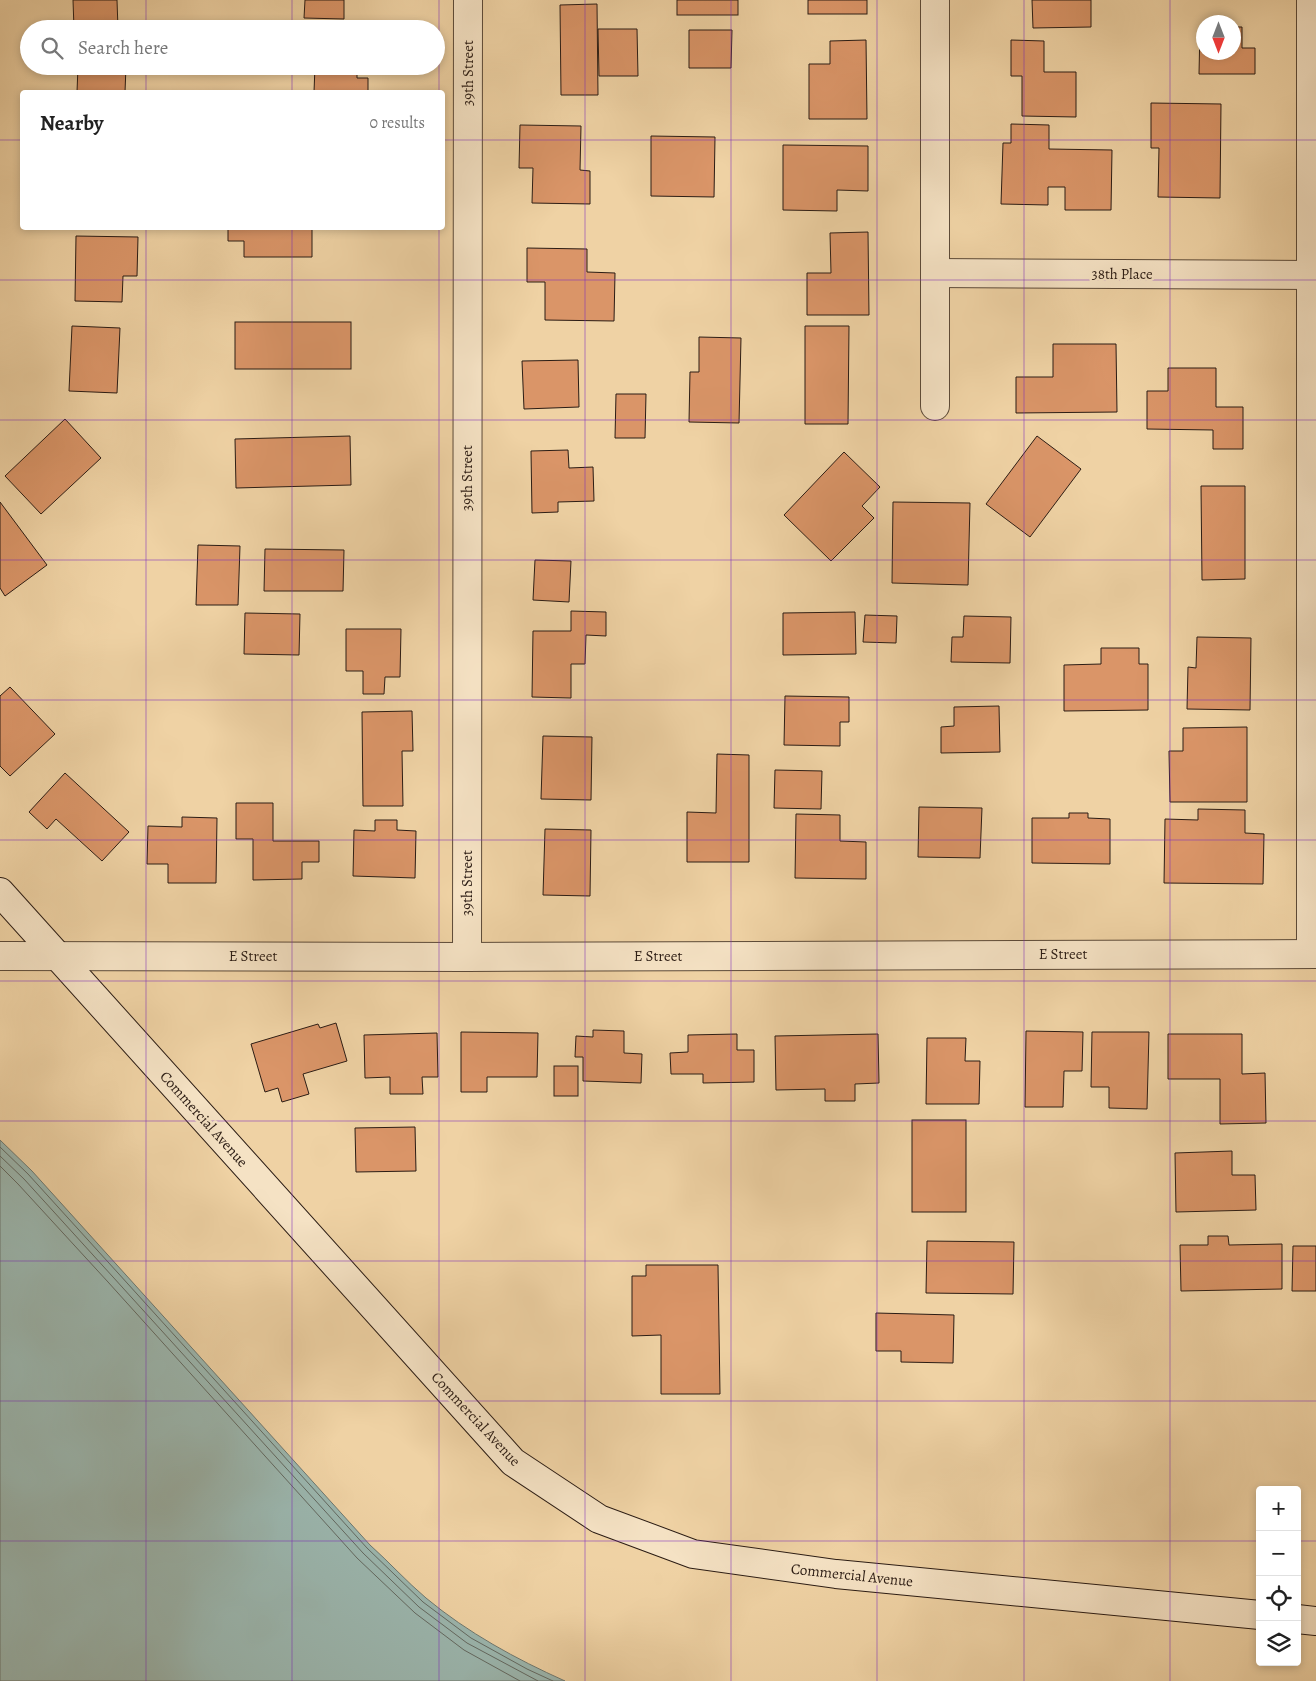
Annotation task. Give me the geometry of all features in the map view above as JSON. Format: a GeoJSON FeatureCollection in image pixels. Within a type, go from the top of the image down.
{"type":"FeatureCollection","features":[{"type":"Feature","properties":{"kind":"street","name":"39th Street"},"geometry":{"type":"LineString","coordinates":[[467,957],[468,0]]}},
{"type":"Feature","properties":{"kind":"street"},"geometry":{"type":"LineString","coordinates":[[935,0],[936,406]]}},
{"type":"Feature","properties":{"kind":"street"},"geometry":{"type":"LineString","coordinates":[[1311,0],[1310,275],[1313,954]]}},
{"type":"Feature","properties":{"kind":"street","name":"38th Place"},"geometry":{"type":"LineString","coordinates":[[935,273],[1310,275]]}},
{"type":"Feature","properties":{"kind":"street","name":"Commercial Avenue"},"geometry":{"type":"LineString","coordinates":[[0,892],[513,1462],[599,1519],[693,1554],[836,1574],[1256,1615]]}},
{"type":"Feature","properties":{"kind":"street","name":"E Street"},"geometry":{"type":"LineString","coordinates":[[0,956],[467,957],[1313,954]]}},
{"type":"Feature","properties":{"kind":"street"},"geometry":{"type":"LineString","coordinates":[[1301,1619],[1316,1620]]}},
{"type":"Feature","properties":{"kind":"water"},"geometry":{"type":"Polygon","coordinates":[[[0,1140],[32,1171],[370,1545],[426,1598],[459,1623],[529,1664],[565,1681],[0,1681],[0,1140]]]}},
{"type":"Feature","properties":{"kind":"building"},"geometry":{"type":"Polygon","coordinates":[[[73,0],[117,0],[118,20],[74,20],[73,0]]]}},
{"type":"Feature","properties":{"kind":"building"},"geometry":{"type":"Polygon","coordinates":[[[305,0],[344,0],[344,19],[304,18],[305,0]]]}},
{"type":"Feature","properties":{"kind":"building"},"geometry":{"type":"Polygon","coordinates":[[[677,0],[738,0],[738,15],[677,15],[677,0]]]}},
{"type":"Feature","properties":{"kind":"building"},"geometry":{"type":"Polygon","coordinates":[[[808,0],[867,0],[867,14],[808,14],[808,0]]]}},
{"type":"Feature","properties":{"kind":"building"},"geometry":{"type":"Polygon","coordinates":[[[1032,0],[1091,0],[1091,27],[1033,28],[1032,0]]]}},
{"type":"Feature","properties":{"kind":"building"},"geometry":{"type":"Polygon","coordinates":[[[597,4],[598,95],[561,95],[560,5],[597,4]]]}},
{"type":"Feature","properties":{"kind":"building"},"geometry":{"type":"Polygon","coordinates":[[[1242,27],[1242,48],[1255,48],[1255,74],[1199,74],[1199,60],[1241,60],[1242,27]]]}},
{"type":"Feature","properties":{"kind":"building"},"geometry":{"type":"Polygon","coordinates":[[[598,29],[637,29],[638,76],[599,76],[598,29]]]}},
{"type":"Feature","properties":{"kind":"building"},"geometry":{"type":"Polygon","coordinates":[[[689,30],[732,30],[731,68],[689,68],[689,30]]]}},
{"type":"Feature","properties":{"kind":"building"},"geometry":{"type":"Polygon","coordinates":[[[866,40],[867,119],[809,119],[809,64],[830,64],[830,41],[866,40]]]}},
{"type":"Feature","properties":{"kind":"building"},"geometry":{"type":"Polygon","coordinates":[[[1011,40],[1044,41],[1044,72],[1076,72],[1076,117],[1022,116],[1022,76],[1011,76],[1011,40]]]}},
{"type":"Feature","properties":{"kind":"building"},"geometry":{"type":"Polygon","coordinates":[[[78,75],[126,75],[125,90],[77,90],[78,75]]]}},
{"type":"Feature","properties":{"kind":"building"},"geometry":{"type":"Polygon","coordinates":[[[315,75],[357,75],[357,78],[368,78],[368,90],[314,90],[315,75]]]}},
{"type":"Feature","properties":{"kind":"building"},"geometry":{"type":"Polygon","coordinates":[[[1151,103],[1221,104],[1220,198],[1158,197],[1159,148],[1151,148],[1151,103]]]}},
{"type":"Feature","properties":{"kind":"building"},"geometry":{"type":"Polygon","coordinates":[[[1011,124],[1049,125],[1049,149],[1112,150],[1111,210],[1065,210],[1065,187],[1048,187],[1048,205],[1001,204],[1003,143],[1011,143],[1011,124]]]}},
{"type":"Feature","properties":{"kind":"building"},"geometry":{"type":"Polygon","coordinates":[[[520,125],[581,126],[580,170],[590,171],[590,204],[532,203],[533,168],[519,168],[520,125]]]}},
{"type":"Feature","properties":{"kind":"building"},"geometry":{"type":"Polygon","coordinates":[[[651,136],[715,137],[714,197],[651,196],[651,136]]]}},
{"type":"Feature","properties":{"kind":"building"},"geometry":{"type":"Polygon","coordinates":[[[783,145],[868,146],[868,191],[837,190],[837,211],[783,210],[783,145]]]}},
{"type":"Feature","properties":{"kind":"building"},"geometry":{"type":"Polygon","coordinates":[[[228,230],[312,230],[312,257],[244,257],[244,241],[228,241],[228,230]]]}},
{"type":"Feature","properties":{"kind":"building"},"geometry":{"type":"Polygon","coordinates":[[[868,232],[869,315],[807,315],[807,273],[831,273],[830,233],[868,232]]]}},
{"type":"Feature","properties":{"kind":"building"},"geometry":{"type":"Polygon","coordinates":[[[76,236],[138,237],[137,276],[123,276],[122,302],[75,301],[76,236]]]}},
{"type":"Feature","properties":{"kind":"building"},"geometry":{"type":"Polygon","coordinates":[[[527,248],[587,249],[587,272],[615,273],[614,321],[545,320],[545,282],[527,282],[527,248]]]}},
{"type":"Feature","properties":{"kind":"building"},"geometry":{"type":"Polygon","coordinates":[[[235,322],[351,322],[351,369],[235,369],[235,322]]]}},
{"type":"Feature","properties":{"kind":"building"},"geometry":{"type":"Polygon","coordinates":[[[72,326],[120,328],[117,393],[69,391],[72,326]]]}},
{"type":"Feature","properties":{"kind":"building"},"geometry":{"type":"Polygon","coordinates":[[[805,326],[849,326],[848,424],[805,424],[805,326]]]}},
{"type":"Feature","properties":{"kind":"building"},"geometry":{"type":"Polygon","coordinates":[[[699,337],[741,338],[739,423],[689,422],[690,372],[699,372],[699,337]]]}},
{"type":"Feature","properties":{"kind":"building"},"geometry":{"type":"Polygon","coordinates":[[[1053,344],[1116,344],[1117,412],[1016,413],[1016,377],[1053,377],[1053,344]]]}},
{"type":"Feature","properties":{"kind":"building"},"geometry":{"type":"Polygon","coordinates":[[[578,360],[579,407],[524,409],[522,361],[578,360]]]}},
{"type":"Feature","properties":{"kind":"building"},"geometry":{"type":"Polygon","coordinates":[[[1168,368],[1216,368],[1216,407],[1243,407],[1243,449],[1213,449],[1213,430],[1147,429],[1147,391],[1168,391],[1168,368]]]}},
{"type":"Feature","properties":{"kind":"building"},"geometry":{"type":"Polygon","coordinates":[[[616,394],[646,394],[645,438],[615,438],[616,394]]]}},
{"type":"Feature","properties":{"kind":"building"},"geometry":{"type":"Polygon","coordinates":[[[65,419],[101,458],[41,514],[5,476],[65,419]]]}},
{"type":"Feature","properties":{"kind":"building"},"geometry":{"type":"Polygon","coordinates":[[[350,436],[351,485],[236,488],[235,439],[350,436]]]}},
{"type":"Feature","properties":{"kind":"building"},"geometry":{"type":"Polygon","coordinates":[[[1037,436],[1081,469],[1030,537],[986,504],[1037,436]]]}},
{"type":"Feature","properties":{"kind":"building"},"geometry":{"type":"Polygon","coordinates":[[[568,450],[569,468],[593,467],[594,501],[558,502],[558,512],[532,513],[531,451],[568,450]]]}},
{"type":"Feature","properties":{"kind":"building"},"geometry":{"type":"Polygon","coordinates":[[[844,452],[880,487],[862,506],[874,518],[831,561],[784,515],[844,452]]]}},
{"type":"Feature","properties":{"kind":"building"},"geometry":{"type":"Polygon","coordinates":[[[1201,486],[1245,486],[1245,579],[1202,580],[1201,486]]]}},
{"type":"Feature","properties":{"kind":"building"},"geometry":{"type":"Polygon","coordinates":[[[0,502],[47,565],[5,596],[0,588],[0,502]]]}},
{"type":"Feature","properties":{"kind":"building"},"geometry":{"type":"Polygon","coordinates":[[[893,502],[970,503],[968,585],[892,583],[893,502]]]}},
{"type":"Feature","properties":{"kind":"building"},"geometry":{"type":"Polygon","coordinates":[[[198,545],[240,546],[238,605],[196,605],[198,545]]]}},
{"type":"Feature","properties":{"kind":"building"},"geometry":{"type":"Polygon","coordinates":[[[265,549],[344,550],[343,591],[264,591],[265,549]]]}},
{"type":"Feature","properties":{"kind":"building"},"geometry":{"type":"Polygon","coordinates":[[[535,560],[571,561],[569,602],[533,600],[535,560]]]}},
{"type":"Feature","properties":{"kind":"building"},"geometry":{"type":"Polygon","coordinates":[[[571,611],[606,612],[606,636],[586,635],[585,664],[571,664],[571,698],[532,697],[533,631],[571,631],[571,611]]]}},
{"type":"Feature","properties":{"kind":"building"},"geometry":{"type":"Polygon","coordinates":[[[855,612],[856,654],[783,655],[783,613],[855,612]]]}},
{"type":"Feature","properties":{"kind":"building"},"geometry":{"type":"Polygon","coordinates":[[[245,613],[300,614],[299,655],[244,654],[245,613]]]}},
{"type":"Feature","properties":{"kind":"building"},"geometry":{"type":"Polygon","coordinates":[[[865,615],[897,616],[896,643],[863,642],[865,615]]]}},
{"type":"Feature","properties":{"kind":"building"},"geometry":{"type":"Polygon","coordinates":[[[964,616],[1011,617],[1010,663],[951,662],[952,637],[963,637],[964,616]]]}},
{"type":"Feature","properties":{"kind":"building"},"geometry":{"type":"Polygon","coordinates":[[[346,629],[401,629],[400,677],[385,677],[384,694],[363,694],[363,671],[346,671],[346,629]]]}},
{"type":"Feature","properties":{"kind":"building"},"geometry":{"type":"Polygon","coordinates":[[[1197,637],[1251,638],[1250,710],[1187,709],[1188,667],[1196,668],[1197,637]]]}},
{"type":"Feature","properties":{"kind":"building"},"geometry":{"type":"Polygon","coordinates":[[[1101,648],[1139,648],[1139,664],[1148,664],[1148,710],[1064,711],[1064,665],[1101,664],[1101,648]]]}},
{"type":"Feature","properties":{"kind":"building"},"geometry":{"type":"Polygon","coordinates":[[[10,687],[55,734],[10,776],[0,766],[0,696],[10,687]]]}},
{"type":"Feature","properties":{"kind":"building"},"geometry":{"type":"Polygon","coordinates":[[[785,696],[849,697],[849,722],[840,722],[840,746],[784,745],[785,696]]]}},
{"type":"Feature","properties":{"kind":"building"},"geometry":{"type":"Polygon","coordinates":[[[999,706],[1000,752],[941,753],[941,727],[954,726],[954,707],[999,706]]]}},
{"type":"Feature","properties":{"kind":"building"},"geometry":{"type":"Polygon","coordinates":[[[412,711],[413,751],[402,751],[403,806],[363,806],[362,712],[412,711]]]}},
{"type":"Feature","properties":{"kind":"building"},"geometry":{"type":"Polygon","coordinates":[[[1247,727],[1247,802],[1170,802],[1169,751],[1183,751],[1183,728],[1247,727]]]}},
{"type":"Feature","properties":{"kind":"building"},"geometry":{"type":"Polygon","coordinates":[[[543,736],[592,737],[591,800],[541,799],[543,736]]]}},
{"type":"Feature","properties":{"kind":"building"},"geometry":{"type":"Polygon","coordinates":[[[717,754],[749,755],[749,862],[687,862],[687,812],[716,813],[717,754]]]}},
{"type":"Feature","properties":{"kind":"building"},"geometry":{"type":"Polygon","coordinates":[[[775,770],[822,771],[821,809],[774,808],[775,770]]]}},
{"type":"Feature","properties":{"kind":"building"},"geometry":{"type":"Polygon","coordinates":[[[65,773],[129,832],[102,861],[56,819],[47,829],[29,812],[65,773]]]}},
{"type":"Feature","properties":{"kind":"building"},"geometry":{"type":"Polygon","coordinates":[[[236,803],[273,803],[273,841],[319,841],[319,862],[302,862],[302,879],[253,880],[253,839],[236,839],[236,803]]]}},
{"type":"Feature","properties":{"kind":"building"},"geometry":{"type":"Polygon","coordinates":[[[919,807],[982,808],[980,858],[918,857],[919,807]]]}},
{"type":"Feature","properties":{"kind":"building"},"geometry":{"type":"Polygon","coordinates":[[[1198,809],[1245,810],[1245,833],[1264,834],[1263,884],[1164,883],[1165,819],[1198,820],[1198,809]]]}},
{"type":"Feature","properties":{"kind":"building"},"geometry":{"type":"Polygon","coordinates":[[[1069,813],[1088,813],[1088,818],[1110,819],[1110,864],[1032,863],[1032,818],[1069,818],[1069,813]]]}},
{"type":"Feature","properties":{"kind":"building"},"geometry":{"type":"Polygon","coordinates":[[[796,814],[840,815],[840,841],[866,842],[866,879],[795,878],[796,814]]]}},
{"type":"Feature","properties":{"kind":"building"},"geometry":{"type":"Polygon","coordinates":[[[182,817],[217,818],[216,883],[168,883],[168,864],[147,864],[148,826],[182,827],[182,817]]]}},
{"type":"Feature","properties":{"kind":"building"},"geometry":{"type":"Polygon","coordinates":[[[375,820],[397,820],[397,830],[416,831],[415,878],[353,876],[354,830],[375,831],[375,820]]]}},
{"type":"Feature","properties":{"kind":"building"},"geometry":{"type":"Polygon","coordinates":[[[545,829],[591,830],[590,896],[543,895],[545,829]]]}},
{"type":"Feature","properties":{"kind":"building"},"geometry":{"type":"Polygon","coordinates":[[[336,1023],[347,1061],[303,1074],[309,1094],[282,1102],[278,1088],[265,1092],[251,1044],[318,1024],[320,1028],[336,1023]]]}},
{"type":"Feature","properties":{"kind":"building"},"geometry":{"type":"Polygon","coordinates":[[[593,1030],[624,1031],[624,1053],[642,1054],[641,1083],[583,1081],[583,1057],[575,1057],[576,1036],[593,1037],[593,1030]]]}},
{"type":"Feature","properties":{"kind":"building"},"geometry":{"type":"Polygon","coordinates":[[[1026,1031],[1083,1032],[1082,1071],[1064,1071],[1063,1107],[1025,1107],[1026,1031]]]}},
{"type":"Feature","properties":{"kind":"building"},"geometry":{"type":"Polygon","coordinates":[[[461,1032],[538,1033],[537,1077],[487,1077],[487,1092],[461,1092],[461,1032]]]}},
{"type":"Feature","properties":{"kind":"building"},"geometry":{"type":"Polygon","coordinates":[[[1092,1032],[1149,1032],[1147,1109],[1109,1108],[1109,1087],[1091,1087],[1092,1032]]]}},
{"type":"Feature","properties":{"kind":"building"},"geometry":{"type":"Polygon","coordinates":[[[437,1033],[438,1077],[422,1077],[423,1094],[390,1094],[390,1077],[365,1078],[364,1035],[437,1033]]]}},
{"type":"Feature","properties":{"kind":"building"},"geometry":{"type":"Polygon","coordinates":[[[737,1034],[737,1050],[754,1050],[754,1082],[703,1083],[703,1074],[671,1074],[670,1053],[688,1052],[688,1035],[737,1034]]]}},
{"type":"Feature","properties":{"kind":"building"},"geometry":{"type":"Polygon","coordinates":[[[878,1034],[879,1083],[855,1084],[855,1101],[825,1101],[825,1089],[776,1090],[775,1036],[878,1034]]]}},
{"type":"Feature","properties":{"kind":"building"},"geometry":{"type":"Polygon","coordinates":[[[1168,1034],[1242,1034],[1242,1074],[1265,1073],[1266,1123],[1220,1124],[1220,1079],[1168,1079],[1168,1034]]]}},
{"type":"Feature","properties":{"kind":"building"},"geometry":{"type":"Polygon","coordinates":[[[927,1038],[966,1038],[965,1061],[980,1061],[979,1104],[926,1104],[927,1038]]]}},
{"type":"Feature","properties":{"kind":"building"},"geometry":{"type":"Polygon","coordinates":[[[554,1066],[578,1066],[578,1096],[554,1096],[554,1066]]]}},
{"type":"Feature","properties":{"kind":"building"},"geometry":{"type":"Polygon","coordinates":[[[912,1120],[966,1120],[966,1212],[912,1212],[912,1120]]]}},
{"type":"Feature","properties":{"kind":"building"},"geometry":{"type":"Polygon","coordinates":[[[415,1127],[416,1171],[356,1172],[355,1128],[415,1127]]]}},
{"type":"Feature","properties":{"kind":"building"},"geometry":{"type":"Polygon","coordinates":[[[1232,1151],[1232,1175],[1255,1175],[1256,1210],[1176,1212],[1175,1153],[1232,1151]]]}},
{"type":"Feature","properties":{"kind":"building"},"geometry":{"type":"Polygon","coordinates":[[[1208,1236],[1228,1236],[1229,1245],[1282,1244],[1282,1289],[1181,1291],[1180,1245],[1208,1245],[1208,1236]]]}},
{"type":"Feature","properties":{"kind":"building"},"geometry":{"type":"Polygon","coordinates":[[[927,1241],[1014,1242],[1013,1294],[926,1293],[927,1241]]]}},
{"type":"Feature","properties":{"kind":"building"},"geometry":{"type":"Polygon","coordinates":[[[1293,1246],[1316,1246],[1316,1291],[1292,1291],[1293,1246]]]}},
{"type":"Feature","properties":{"kind":"building"},"geometry":{"type":"Polygon","coordinates":[[[646,1265],[718,1265],[720,1394],[661,1394],[661,1335],[632,1336],[632,1276],[646,1276],[646,1265]]]}},
{"type":"Feature","properties":{"kind":"building"},"geometry":{"type":"Polygon","coordinates":[[[876,1313],[954,1315],[953,1363],[901,1362],[901,1351],[876,1351],[876,1313]]]}}]}
